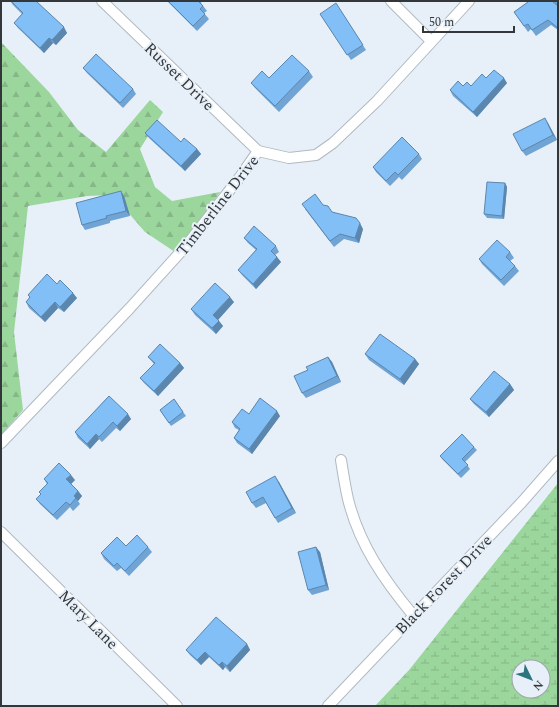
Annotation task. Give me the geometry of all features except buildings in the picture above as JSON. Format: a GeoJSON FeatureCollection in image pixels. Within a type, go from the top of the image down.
{"type":"FeatureCollection","features":[{"type":"Feature","properties":{"kind":"street","name":"Russet Drive"},"geometry":{"type":"LineString","coordinates":[[102,1],[258,151]]}},
{"type":"Feature","properties":{"kind":"street"},"geometry":{"type":"LineString","coordinates":[[391,1],[431,41]]}},
{"type":"Feature","properties":{"kind":"street","name":"Timberline Drive"},"geometry":{"type":"LineString","coordinates":[[1,443],[181,252],[240,177],[258,151],[289,158],[316,155],[333,144],[377,101],[469,1]]}},
{"type":"Feature","properties":{"kind":"street"},"geometry":{"type":"LineString","coordinates":[[340,460],[348,500],[365,546],[389,585],[413,615]]}},
{"type":"Feature","properties":{"kind":"street","name":"Black Forest Drive"},"geometry":{"type":"LineString","coordinates":[[328,706],[522,502],[558,461]]}},
{"type":"Feature","properties":{"kind":"street","name":"Mary Lane"},"geometry":{"type":"LineString","coordinates":[[1,532],[177,706]]}},
{"type":"Feature","properties":{"kind":"green space"},"geometry":{"type":"Polygon","coordinates":[[[1,42],[49,92],[78,130],[106,152],[150,100],[163,112],[140,149],[155,187],[172,201],[220,192],[195,228],[175,252],[145,232],[113,195],[87,196],[28,206],[14,332],[23,410],[1,435],[1,42]]]}},
{"type":"Feature","properties":{"kind":"green space"},"geometry":{"type":"Polygon","coordinates":[[[558,483],[558,706],[375,706],[409,670],[558,483]]]}}]}
